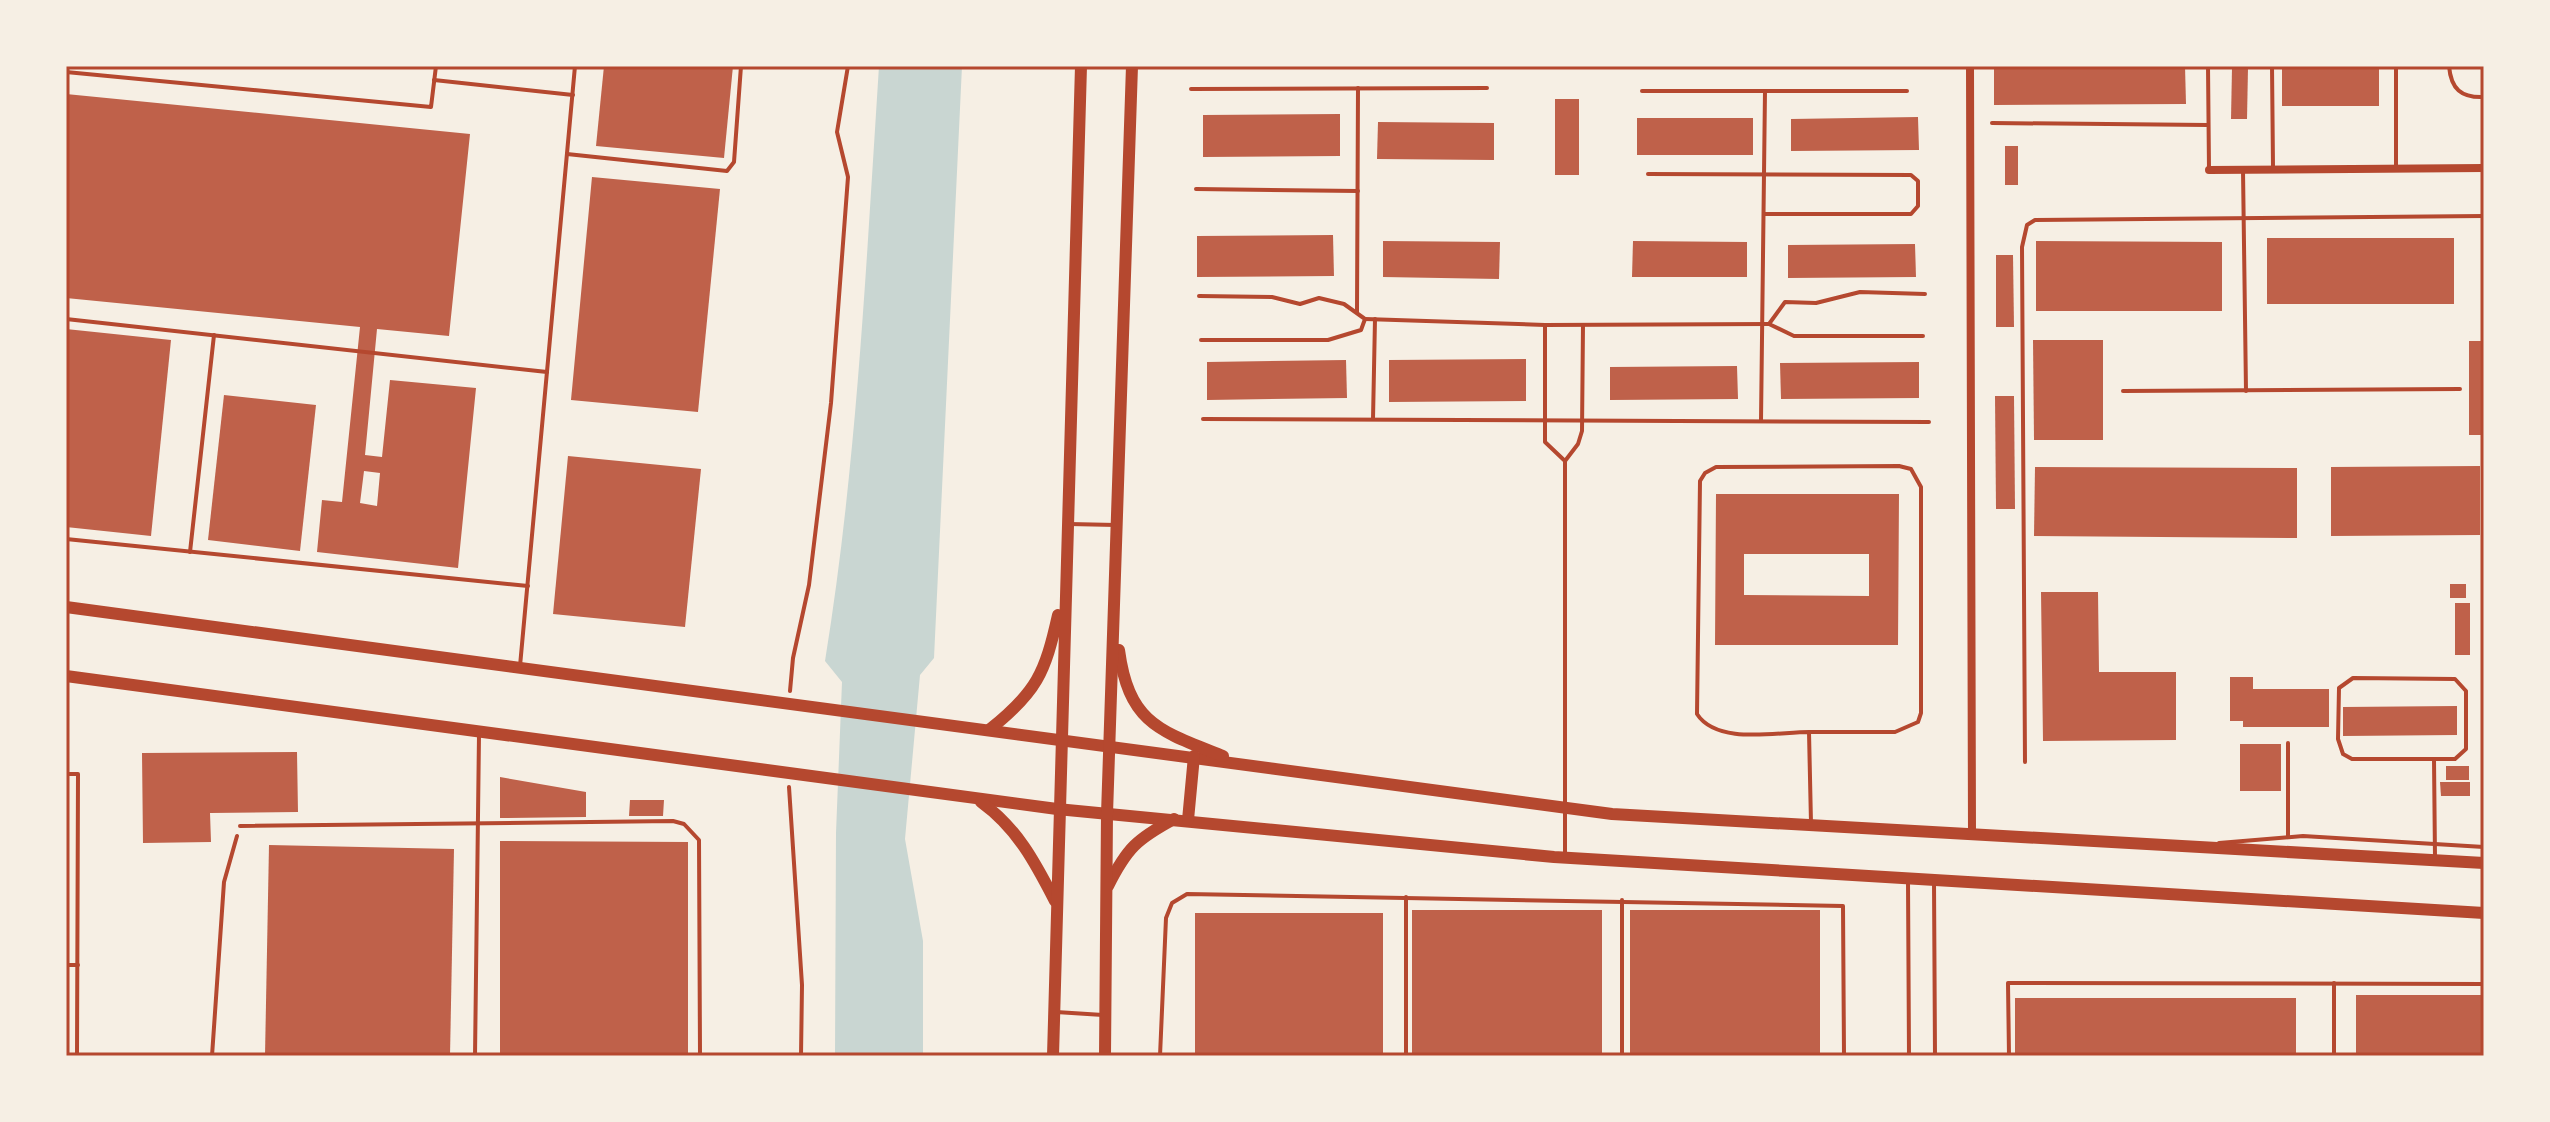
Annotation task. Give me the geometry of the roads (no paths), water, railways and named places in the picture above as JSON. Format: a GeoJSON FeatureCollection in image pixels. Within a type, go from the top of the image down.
{"type":"FeatureCollection","features":[{"type":"Feature","properties":{"kind":"main road"},"geometry":{"type":"LineString","coordinates":[[1053,1056],[1057,809],[1081,66]]}},
{"type":"Feature","properties":{"kind":"main road"},"geometry":{"type":"LineString","coordinates":[[1105,1056],[1107,814],[1132,66]]}},
{"type":"Feature","properties":{"kind":"main road"},"geometry":{"type":"LineString","coordinates":[[989,730],[1014,710],[1047,664],[1064,588]]}},
{"type":"Feature","properties":{"kind":"main road"},"geometry":{"type":"LineString","coordinates":[[66,607],[1612,814],[2484,863]]}},
{"type":"Feature","properties":{"kind":"main road"},"geometry":{"type":"LineString","coordinates":[[1114,615],[1123,681],[1143,714],[1164,732],[1241,763]]}},
{"type":"Feature","properties":{"kind":"main road"},"geometry":{"type":"LineString","coordinates":[[66,676],[792,776],[1107,814],[1565,858],[2484,913]]}},
{"type":"Feature","properties":{"kind":"main road"},"geometry":{"type":"LineString","coordinates":[[1182,819],[1194,756]]}},
{"type":"Feature","properties":{"kind":"main road"},"geometry":{"type":"LineString","coordinates":[[978,800],[1001,817],[1018,837],[1056,903]]}},
{"type":"Feature","properties":{"kind":"main road"},"geometry":{"type":"LineString","coordinates":[[1107,889],[1123,855],[1138,839],[1182,819]]}},
{"type":"Feature","properties":{"kind":"street"},"geometry":{"type":"LineString","coordinates":[[1970,66],[1972,835]]}},
{"type":"Feature","properties":{"kind":"street"},"geometry":{"type":"LineString","coordinates":[[2209,170],[2484,168]]}},
{"type":"Feature","properties":{"kind":"lane"},"geometry":{"type":"LineString","coordinates":[[66,72],[431,107],[436,66]]}},
{"type":"Feature","properties":{"kind":"lane"},"geometry":{"type":"LineString","coordinates":[[520,668],[575,66]]}},
{"type":"Feature","properties":{"kind":"lane"},"geometry":{"type":"LineString","coordinates":[[567,154],[727,171],[734,162],[741,66]]}},
{"type":"Feature","properties":{"kind":"lane"},"geometry":{"type":"LineString","coordinates":[[2208,66],[2209,170]]}},
{"type":"Feature","properties":{"kind":"lane"},"geometry":{"type":"LineString","coordinates":[[2272,66],[2273,170]]}},
{"type":"Feature","properties":{"kind":"lane"},"geometry":{"type":"LineString","coordinates":[[2396,66],[2396,169]]}},
{"type":"Feature","properties":{"kind":"lane"},"geometry":{"type":"LineString","coordinates":[[2449,66],[2450,80],[2457,91],[2467,98],[2484,97]]}},
{"type":"Feature","properties":{"kind":"lane"},"geometry":{"type":"LineString","coordinates":[[434,80],[573,95]]}},
{"type":"Feature","properties":{"kind":"lane"},"geometry":{"type":"LineString","coordinates":[[1357,312],[1358,88]]}},
{"type":"Feature","properties":{"kind":"lane"},"geometry":{"type":"LineString","coordinates":[[1191,89],[1487,88]]}},
{"type":"Feature","properties":{"kind":"lane"},"geometry":{"type":"LineString","coordinates":[[1642,91],[1907,91]]}},
{"type":"Feature","properties":{"kind":"lane"},"geometry":{"type":"LineString","coordinates":[[1761,421],[1766,324],[1765,91]]}},
{"type":"Feature","properties":{"kind":"lane"},"geometry":{"type":"LineString","coordinates":[[1992,123],[2208,125]]}},
{"type":"Feature","properties":{"kind":"lane"},"geometry":{"type":"LineString","coordinates":[[2243,170],[2246,391]]}},
{"type":"Feature","properties":{"kind":"lane"},"geometry":{"type":"LineString","coordinates":[[1648,174],[1911,175],[1918,181],[1920,196],[1911,214],[1764,214]]}},
{"type":"Feature","properties":{"kind":"lane"},"geometry":{"type":"LineString","coordinates":[[1196,189],[1358,191]]}},
{"type":"Feature","properties":{"kind":"lane"},"geometry":{"type":"LineString","coordinates":[[2025,762],[2023,234],[2035,220],[2484,216]]}},
{"type":"Feature","properties":{"kind":"lane"},"geometry":{"type":"LineString","coordinates":[[1766,324],[1785,302],[1816,303],[1860,292],[1925,294]]}},
{"type":"Feature","properties":{"kind":"lane"},"geometry":{"type":"LineString","coordinates":[[1199,296],[1272,297],[1300,304],[1319,298],[1357,312],[1365,319],[1545,325],[1766,324],[1794,336],[1923,336]]}},
{"type":"Feature","properties":{"kind":"lane"},"geometry":{"type":"LineString","coordinates":[[66,319],[547,372]]}},
{"type":"Feature","properties":{"kind":"lane"},"geometry":{"type":"LineString","coordinates":[[1201,340],[1328,340],[1361,330],[1365,319]]}},
{"type":"Feature","properties":{"kind":"lane"},"geometry":{"type":"LineString","coordinates":[[1373,419],[1375,319]]}},
{"type":"Feature","properties":{"kind":"lane"},"geometry":{"type":"LineString","coordinates":[[1545,325],[1545,442],[1565,461]]}},
{"type":"Feature","properties":{"kind":"lane"},"geometry":{"type":"LineString","coordinates":[[1565,858],[1565,461],[1578,444],[1582,421],[1583,325]]}},
{"type":"Feature","properties":{"kind":"lane"},"geometry":{"type":"LineString","coordinates":[[190,552],[214,335]]}},
{"type":"Feature","properties":{"kind":"lane"},"geometry":{"type":"LineString","coordinates":[[2123,391],[2460,389]]}},
{"type":"Feature","properties":{"kind":"lane"},"geometry":{"type":"LineString","coordinates":[[1203,419],[1929,422]]}},
{"type":"Feature","properties":{"kind":"lane"},"geometry":{"type":"LineString","coordinates":[[1899,466],[1911,469],[1921,487],[1921,713],[1918,722],[1895,732],[1809,732],[1725,732],[1702,722],[1697,714],[1700,481],[1705,473],[1716,467],[1899,466]]}},
{"type":"Feature","properties":{"kind":"lane"},"geometry":{"type":"LineString","coordinates":[[1066,524],[1117,525]]}},
{"type":"Feature","properties":{"kind":"lane"},"geometry":{"type":"LineString","coordinates":[[66,539],[528,586]]}},
{"type":"Feature","properties":{"kind":"lane"},"geometry":{"type":"LineString","coordinates":[[2484,576],[2484,698]]}},
{"type":"Feature","properties":{"kind":"lane"},"geometry":{"type":"LineString","coordinates":[[2353,678],[2455,679],[2462,683],[2466,691],[2466,749],[2455,759],[2434,759],[2352,759],[2343,754],[2338,739],[2339,688],[2353,678]]}},
{"type":"Feature","properties":{"kind":"lane"},"geometry":{"type":"LineString","coordinates":[[1809,732],[1811,825]]}},
{"type":"Feature","properties":{"kind":"lane"},"geometry":{"type":"LineString","coordinates":[[475,1056],[480,733]]}},
{"type":"Feature","properties":{"kind":"lane"},"geometry":{"type":"LineString","coordinates":[[2288,743],[2288,837]]}},
{"type":"Feature","properties":{"kind":"lane"},"geometry":{"type":"LineString","coordinates":[[2434,759],[2435,860]]}},
{"type":"Feature","properties":{"kind":"lane"},"geometry":{"type":"LineString","coordinates":[[66,774],[78,774],[77,1056]]}},
{"type":"Feature","properties":{"kind":"lane"},"geometry":{"type":"LineString","coordinates":[[240,826],[673,821],[695,833],[699,840],[700,1056]]}},
{"type":"Feature","properties":{"kind":"lane"},"geometry":{"type":"LineString","coordinates":[[2192,847],[2246,838],[2288,837],[2484,847]]}},
{"type":"Feature","properties":{"kind":"lane"},"geometry":{"type":"LineString","coordinates":[[1908,878],[1909,1056]]}},
{"type":"Feature","properties":{"kind":"lane"},"geometry":{"type":"LineString","coordinates":[[1934,880],[1935,1056]]}},
{"type":"Feature","properties":{"kind":"lane"},"geometry":{"type":"LineString","coordinates":[[1160,1056],[1166,918],[1172,903],[1187,894],[1843,906],[1844,1056]]}},
{"type":"Feature","properties":{"kind":"lane"},"geometry":{"type":"LineString","coordinates":[[1406,897],[1406,1056]]}},
{"type":"Feature","properties":{"kind":"lane"},"geometry":{"type":"LineString","coordinates":[[1622,900],[1622,1056]]}},
{"type":"Feature","properties":{"kind":"lane"},"geometry":{"type":"LineString","coordinates":[[66,965],[78,965]]}},
{"type":"Feature","properties":{"kind":"lane"},"geometry":{"type":"LineString","coordinates":[[2009,1056],[2008,983],[2484,984]]}},
{"type":"Feature","properties":{"kind":"lane"},"geometry":{"type":"LineString","coordinates":[[2334,983],[2334,1056]]}},
{"type":"Feature","properties":{"kind":"lane"},"geometry":{"type":"LineString","coordinates":[[1054,1012],[1106,1015]]}}]}
